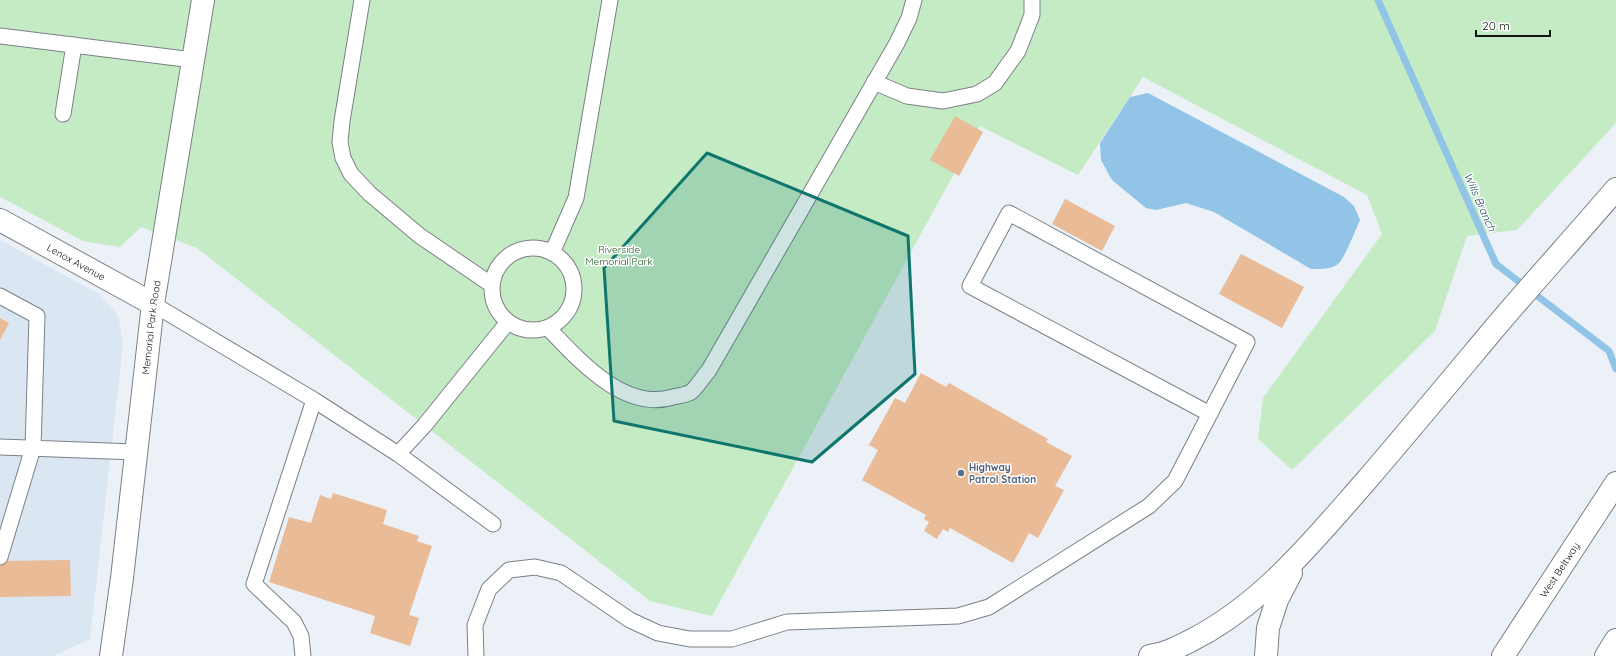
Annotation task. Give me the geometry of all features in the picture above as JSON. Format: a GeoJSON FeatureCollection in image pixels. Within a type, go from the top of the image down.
{"type":"FeatureCollection","features":[{"type":"Feature","properties":{"kind":"main road","name":"Memorial Park Road"},"geometry":{"type":"LineString","coordinates":[[111,656],[122,578],[153,304],[203,0]]}},
{"type":"Feature","properties":{"kind":"main road"},"geometry":{"type":"LineString","coordinates":[[1150,656],[1164,654],[1212,630],[1260,594],[1301,554],[1414,425],[1506,314],[1559,256],[1616,189]]}},
{"type":"Feature","properties":{"kind":"main road","name":"Lenox Avenue"},"geometry":{"type":"LineString","coordinates":[[0,220],[153,304]]}},
{"type":"Feature","properties":{"kind":"main road","name":"West Beltway"},"geometry":{"type":"LineString","coordinates":[[1503,656],[1616,483]]}},
{"type":"Feature","properties":{"kind":"main road"},"geometry":{"type":"LineString","coordinates":[[1266,656],[1268,628],[1277,600],[1301,554]]}},
{"type":"Feature","properties":{"kind":"main road"},"geometry":{"type":"LineString","coordinates":[[1606,656],[1616,640]]}},
{"type":"Feature","properties":{"kind":"lane"},"geometry":{"type":"LineString","coordinates":[[362,0],[342,121],[340,142],[343,158],[351,174],[370,194],[420,236],[492,285]]}},
{"type":"Feature","properties":{"kind":"lane"},"geometry":{"type":"LineString","coordinates":[[552,253],[576,198],[610,0]]}},
{"type":"Feature","properties":{"kind":"lane"},"geometry":{"type":"LineString","coordinates":[[548,328],[578,360],[602,379],[624,392],[647,400],[666,399],[690,392],[708,370],[900,37],[909,18],[914,0]]}},
{"type":"Feature","properties":{"kind":"lane"},"geometry":{"type":"LineString","coordinates":[[874,82],[907,96],[943,101],[978,94],[995,83],[1018,51],[1032,15],[1032,0]]}},
{"type":"Feature","properties":{"kind":"lane"},"geometry":{"type":"LineString","coordinates":[[0,36],[193,60]]}},
{"type":"Feature","properties":{"kind":"lane"},"geometry":{"type":"LineString","coordinates":[[64,114],[74,45]]}},
{"type":"Feature","properties":{"kind":"lane"},"geometry":{"type":"LineString","coordinates":[[476,656],[475,624],[489,589],[509,570],[535,567],[561,574],[630,620],[658,633],[690,639],[732,639],[787,622],[958,616],[989,607],[1149,506],[1175,481],[1210,414],[1247,342],[1009,213],[970,286],[1210,414]]}},
{"type":"Feature","properties":{"kind":"lane"},"geometry":{"type":"LineString","coordinates":[[526,249],[539,249],[552,253],[562,261],[570,272],[574,284],[573,297],[569,310],[560,321],[548,328],[534,330],[520,328],[508,322],[499,312],[493,299],[492,285],[495,272],[503,261],[513,253],[526,249]]}},
{"type":"Feature","properties":{"kind":"lane"},"geometry":{"type":"LineString","coordinates":[[0,296],[38,316],[33,448],[0,557]]}},
{"type":"Feature","properties":{"kind":"lane"},"geometry":{"type":"LineString","coordinates":[[153,304],[314,400],[398,454],[493,524]]}},
{"type":"Feature","properties":{"kind":"lane"},"geometry":{"type":"LineString","coordinates":[[398,454],[424,426],[508,322]]}},
{"type":"Feature","properties":{"kind":"lane"},"geometry":{"type":"LineString","coordinates":[[303,656],[301,636],[294,622],[254,584],[314,400]]}},
{"type":"Feature","properties":{"kind":"lane"},"geometry":{"type":"LineString","coordinates":[[0,447],[136,452]]}},
{"type":"Feature","properties":{"kind":"highlighted area"},"geometry":{"type":"Polygon","coordinates":[[[707,153],[908,236],[915,374],[812,462],[614,421],[604,268],[707,153]]]}},
{"type":"Feature","properties":{"kind":"shaded area"},"geometry":{"type":"Polygon","coordinates":[[[0,240],[99,294],[118,315],[123,344],[90,639],[53,656],[0,656],[0,240]]]}},
{"type":"Feature","properties":{"kind":"green space","name":"Riverside Memorial Park"},"geometry":{"type":"Polygon","coordinates":[[[0,0],[1616,0],[1616,123],[1517,230],[1467,236],[1435,331],[1292,470],[1258,439],[1263,398],[1382,234],[1367,195],[1143,77],[1078,175],[980,126],[712,616],[650,601],[197,248],[141,227],[120,247],[83,241],[0,197],[0,0]]]}},
{"type":"Feature","properties":{"kind":"water"},"geometry":{"type":"Polygon","coordinates":[[[1148,93],[1344,197],[1354,206],[1360,220],[1339,263],[1329,268],[1311,269],[1214,212],[1186,203],[1156,210],[1146,208],[1112,180],[1101,160],[1100,143],[1130,97],[1148,93]]]}},
{"type":"Feature","properties":{"kind":"building"},"geometry":{"type":"Polygon","coordinates":[[[955,116],[983,132],[959,176],[930,160],[955,116]]]}},
{"type":"Feature","properties":{"kind":"building"},"geometry":{"type":"Polygon","coordinates":[[[1065,199],[1115,226],[1102,251],[1052,224],[1065,199]]]}},
{"type":"Feature","properties":{"kind":"building"},"geometry":{"type":"Polygon","coordinates":[[[1241,254],[1304,287],[1282,328],[1219,294],[1241,254]]]}},
{"type":"Feature","properties":{"kind":"building"},"geometry":{"type":"Polygon","coordinates":[[[0,318],[9,323],[0,340],[0,318]]]}},
{"type":"Feature","properties":{"kind":"building"},"geometry":{"type":"Polygon","coordinates":[[[921,373],[946,387],[949,383],[1048,439],[1046,442],[1072,456],[1055,486],[1064,490],[1038,538],[1029,533],[1013,563],[950,528],[948,532],[943,529],[937,539],[924,531],[929,522],[924,519],[926,515],[862,480],[878,450],[869,445],[895,398],[905,403],[921,373]]]}},
{"type":"Feature","properties":{"kind":"building"},"geometry":{"type":"Polygon","coordinates":[[[333,493],[387,510],[383,524],[419,536],[417,541],[432,546],[409,615],[419,618],[410,646],[370,633],[375,616],[269,582],[289,517],[311,523],[320,495],[331,499],[333,493]]]}},
{"type":"Feature","properties":{"kind":"building"},"geometry":{"type":"Polygon","coordinates":[[[70,560],[71,596],[0,597],[0,561],[70,560]]]}},
{"type":"Feature","properties":{"kind":"waterway","name":"Wills Branch"},"geometry":{"type":"LineString","coordinates":[[1378,0],[1496,264],[1609,351],[1616,369]]}},
{"type":"Feature","properties":{"kind":"place","name":"Highway Patrol Station"},"geometry":{"type":"Point","coordinates":[961,473]}}]}
